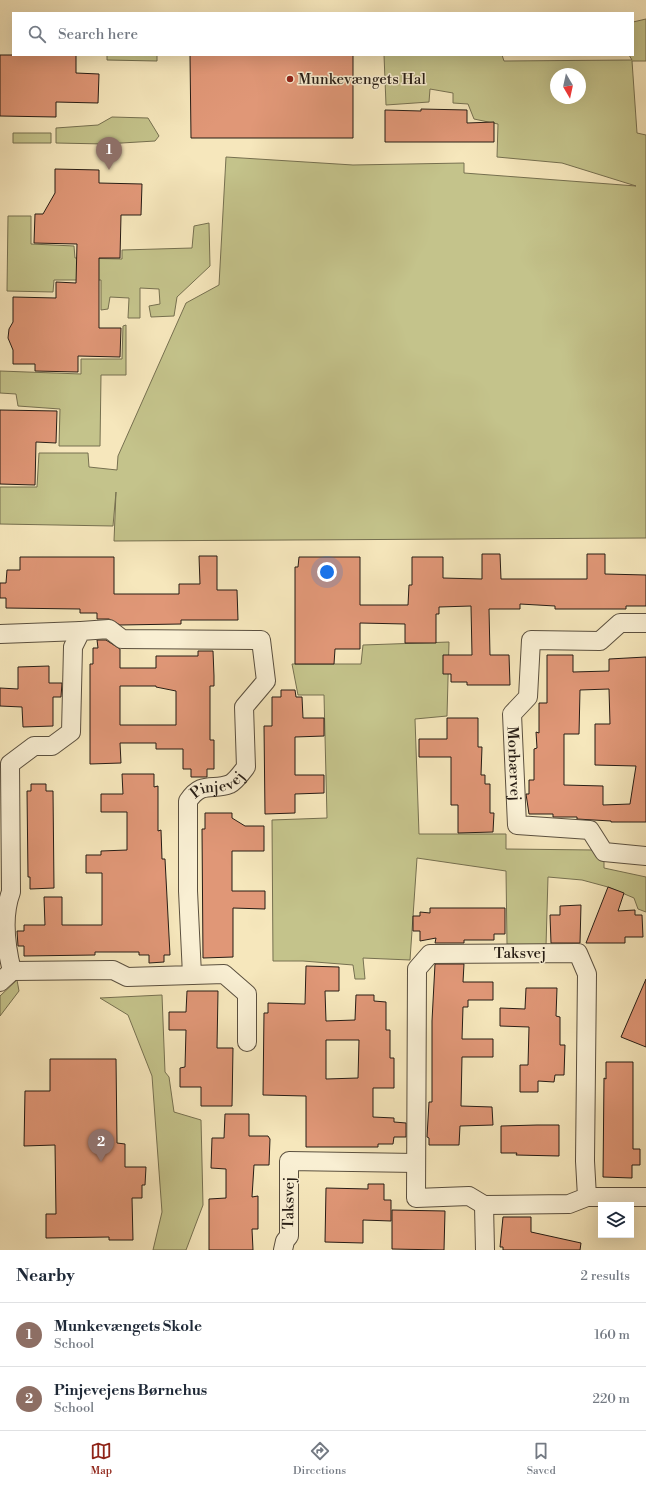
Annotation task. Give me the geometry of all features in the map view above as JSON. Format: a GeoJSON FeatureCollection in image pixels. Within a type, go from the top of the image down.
{"type":"FeatureCollection","features":[{"type":"Feature","properties":{"kind":"street","name":"Morbærvej"},"geometry":{"type":"LineString","coordinates":[[646,623],[620,623],[600,640],[531,640],[528,697],[512,714],[517,825],[590,830],[604,852],[646,856]]}},
{"type":"Feature","properties":{"kind":"street","name":"Pinjevej"},"geometry":{"type":"LineString","coordinates":[[0,634],[109,630],[122,639],[261,640],[266,681],[244,707],[246,767],[231,784],[205,787],[194,793],[188,801],[188,892],[192,975]]}},
{"type":"Feature","properties":{"kind":"street"},"geometry":{"type":"LineString","coordinates":[[81,631],[73,647],[71,732],[52,746],[34,746],[10,764],[11,892],[7,904],[8,952],[6,976],[112,970],[127,977],[224,974],[247,994],[247,1042]]}},
{"type":"Feature","properties":{"kind":"street","name":"Taksvej"},"geometry":{"type":"LineString","coordinates":[[587,1197],[585,1161],[587,974],[578,953],[430,954],[416,968],[416,1198],[469,1196],[484,1205],[569,1204],[587,1197],[646,1197]]}},
{"type":"Feature","properties":{"kind":"street","name":"Taksvej"},"geometry":{"type":"LineString","coordinates":[[283,1250],[285,1241],[289,1236],[289,1161],[416,1163]]}},
{"type":"Feature","properties":{"kind":"street"},"geometry":{"type":"LineString","coordinates":[[484,1205],[485,1250]]}},
{"type":"Feature","properties":{"kind":"shaded area"},"geometry":{"type":"Polygon","coordinates":[[[646,19],[646,61],[632,61],[637,133],[646,135],[646,538],[114,541],[116,492],[113,526],[0,524],[0,487],[37,487],[39,453],[88,453],[89,467],[117,470],[118,456],[186,303],[219,285],[226,157],[353,165],[464,163],[464,173],[636,186],[562,163],[497,157],[498,124],[474,119],[468,104],[453,103],[453,93],[430,89],[429,102],[386,105],[384,56],[502,56],[504,61],[632,60],[630,56],[634,56],[634,22],[646,19]]]}},
{"type":"Feature","properties":{"kind":"shaded area"},"geometry":{"type":"Polygon","coordinates":[[[107,56],[157,56],[157,61],[107,60],[107,56]]]}},
{"type":"Feature","properties":{"kind":"shaded area"},"geometry":{"type":"Polygon","coordinates":[[[112,117],[148,118],[159,136],[155,141],[105,144],[56,143],[56,128],[98,125],[112,117]]]}},
{"type":"Feature","properties":{"kind":"shaded area"},"geometry":{"type":"Polygon","coordinates":[[[13,133],[51,133],[51,143],[13,143],[13,133]]]}},
{"type":"Feature","properties":{"kind":"shaded area"},"geometry":{"type":"Polygon","coordinates":[[[8,216],[31,216],[31,244],[74,246],[75,258],[122,259],[122,250],[192,248],[194,226],[209,223],[210,266],[177,297],[174,316],[151,317],[149,306],[160,304],[159,289],[140,288],[140,318],[128,318],[129,298],[110,297],[108,309],[101,310],[101,280],[54,280],[53,292],[7,291],[8,216]]]}},
{"type":"Feature","properties":{"kind":"shaded area"},"geometry":{"type":"Polygon","coordinates":[[[126,325],[126,375],[101,375],[100,446],[59,446],[60,409],[18,406],[16,394],[0,393],[0,371],[81,374],[81,359],[122,359],[123,326],[126,325]]]}},
{"type":"Feature","properties":{"kind":"shaded area"},"geometry":{"type":"Polygon","coordinates":[[[449,642],[447,716],[415,719],[419,834],[506,834],[506,849],[594,850],[604,860],[604,868],[646,877],[646,912],[638,909],[634,898],[608,887],[582,880],[548,877],[546,946],[507,944],[506,871],[417,858],[410,960],[363,958],[365,979],[355,979],[353,965],[303,961],[273,961],[272,820],[327,818],[324,695],[298,695],[292,664],[361,664],[363,645],[449,642]]]}},
{"type":"Feature","properties":{"kind":"shaded area"},"geometry":{"type":"Polygon","coordinates":[[[17,980],[19,991],[0,1016],[0,996],[17,980]]]}},
{"type":"Feature","properties":{"kind":"shaded area"},"geometry":{"type":"Polygon","coordinates":[[[162,995],[165,1072],[169,1077],[174,1112],[201,1120],[203,1205],[186,1250],[153,1250],[162,1212],[152,1076],[128,1015],[100,998],[162,995]]]}},
{"type":"Feature","properties":{"kind":"building"},"geometry":{"type":"Polygon","coordinates":[[[0,55],[76,56],[76,73],[99,74],[98,103],[56,102],[56,117],[0,116],[0,55]]]}},
{"type":"Feature","properties":{"kind":"building","name":"Munkevængets Hal"},"geometry":{"type":"Polygon","coordinates":[[[190,56],[353,56],[353,138],[191,138],[190,56]]]}},
{"type":"Feature","properties":{"kind":"building"},"geometry":{"type":"Polygon","coordinates":[[[421,109],[467,110],[467,123],[494,122],[494,142],[385,142],[385,110],[421,111],[421,109]]]}},
{"type":"Feature","properties":{"kind":"building"},"geometry":{"type":"Polygon","coordinates":[[[55,169],[99,170],[99,183],[142,184],[141,215],[121,215],[120,258],[99,258],[99,328],[121,328],[120,357],[78,356],[78,372],[35,371],[35,364],[13,364],[13,350],[8,338],[9,329],[13,322],[13,297],[56,298],[56,282],[76,283],[77,244],[34,243],[35,214],[43,214],[55,193],[55,169]]]}},
{"type":"Feature","properties":{"kind":"building"},"geometry":{"type":"Polygon","coordinates":[[[0,410],[57,411],[56,443],[36,442],[35,485],[0,484],[0,410]]]}},
{"type":"Feature","properties":{"kind":"building"},"geometry":{"type":"Polygon","coordinates":[[[482,554],[500,554],[501,579],[587,579],[587,554],[605,554],[605,574],[646,575],[646,606],[626,606],[626,609],[555,609],[555,606],[520,604],[520,609],[489,609],[490,655],[509,655],[510,685],[467,685],[467,682],[451,682],[451,674],[443,674],[443,655],[472,655],[471,606],[439,607],[439,614],[436,614],[436,643],[405,643],[405,624],[360,623],[360,649],[335,649],[334,664],[295,664],[295,567],[298,567],[299,557],[360,557],[360,605],[408,605],[409,585],[412,585],[412,557],[443,557],[443,578],[482,579],[482,554]]]}},
{"type":"Feature","properties":{"kind":"building"},"geometry":{"type":"Polygon","coordinates":[[[199,556],[217,556],[217,590],[237,590],[238,620],[181,620],[181,624],[120,625],[109,619],[97,619],[97,613],[80,613],[80,609],[6,608],[6,598],[0,598],[0,583],[6,583],[7,570],[20,570],[20,557],[114,557],[114,594],[179,594],[179,584],[200,584],[199,556]]]}},
{"type":"Feature","properties":{"kind":"building"},"geometry":{"type":"Polygon","coordinates":[[[97,640],[106,640],[120,649],[120,668],[156,668],[156,656],[198,656],[198,651],[213,651],[214,686],[210,686],[210,740],[214,740],[214,769],[207,769],[207,777],[191,777],[191,769],[183,769],[183,749],[156,749],[156,743],[120,743],[121,763],[90,764],[90,664],[93,664],[93,648],[98,648],[97,640]],[[120,686],[120,725],[176,725],[176,691],[156,686],[120,686]]]}},
{"type":"Feature","properties":{"kind":"building"},"geometry":{"type":"Polygon","coordinates":[[[547,655],[573,655],[573,672],[609,671],[609,659],[646,657],[646,822],[611,822],[577,819],[577,817],[553,817],[553,814],[529,814],[526,794],[529,794],[529,780],[534,780],[534,749],[537,748],[536,732],[539,733],[539,703],[547,703],[547,655]],[[609,689],[580,690],[579,734],[564,734],[564,785],[603,786],[603,805],[630,804],[636,766],[595,765],[595,724],[610,724],[609,689]]]}},
{"type":"Feature","properties":{"kind":"building"},"geometry":{"type":"Polygon","coordinates":[[[49,666],[49,683],[62,683],[61,697],[53,697],[53,726],[23,727],[22,707],[0,706],[0,688],[18,689],[18,667],[49,666]]]}},
{"type":"Feature","properties":{"kind":"building"},"geometry":{"type":"Polygon","coordinates":[[[281,690],[295,690],[296,697],[302,697],[303,718],[324,718],[324,736],[295,737],[295,775],[324,775],[324,793],[295,794],[295,813],[265,814],[264,726],[272,726],[272,697],[281,697],[281,690]]]}},
{"type":"Feature","properties":{"kind":"building"},"geometry":{"type":"Polygon","coordinates":[[[447,718],[478,718],[478,747],[482,747],[481,775],[485,775],[485,784],[490,784],[490,813],[494,813],[493,832],[458,833],[458,805],[451,805],[451,757],[419,757],[419,739],[447,739],[447,718]]]}},
{"type":"Feature","properties":{"kind":"building"},"geometry":{"type":"Polygon","coordinates":[[[122,774],[154,774],[154,787],[158,786],[158,831],[161,830],[162,859],[165,859],[170,955],[164,955],[164,962],[149,963],[149,955],[139,955],[139,952],[95,952],[95,955],[24,956],[24,946],[18,946],[17,931],[24,931],[24,925],[45,925],[44,897],[62,897],[62,925],[102,925],[102,873],[86,873],[86,855],[101,855],[101,851],[127,850],[127,812],[101,812],[101,794],[123,794],[122,774]]]}},
{"type":"Feature","properties":{"kind":"building"},"geometry":{"type":"Polygon","coordinates":[[[31,784],[46,784],[46,791],[53,791],[54,888],[30,889],[30,877],[28,877],[27,791],[31,791],[31,784]]]}},
{"type":"Feature","properties":{"kind":"building"},"geometry":{"type":"Polygon","coordinates":[[[205,813],[232,813],[232,818],[245,826],[264,826],[264,851],[232,851],[232,891],[265,891],[265,909],[233,908],[233,957],[203,958],[202,829],[205,829],[205,813]]]}},
{"type":"Feature","properties":{"kind":"building"},"geometry":{"type":"Polygon","coordinates":[[[608,887],[624,893],[618,911],[635,910],[635,915],[642,915],[643,937],[625,937],[625,943],[586,943],[608,887]]]}},
{"type":"Feature","properties":{"kind":"building"},"geometry":{"type":"Polygon","coordinates":[[[581,905],[580,943],[551,943],[550,915],[560,915],[560,906],[581,905]]]}},
{"type":"Feature","properties":{"kind":"building"},"geometry":{"type":"Polygon","coordinates":[[[430,908],[505,908],[505,934],[494,934],[494,940],[464,940],[464,943],[435,943],[436,938],[420,941],[420,931],[413,931],[413,916],[420,916],[420,912],[430,913],[430,908]]]}},
{"type":"Feature","properties":{"kind":"building"},"geometry":{"type":"Polygon","coordinates":[[[435,964],[464,964],[463,982],[493,982],[493,1000],[468,1000],[468,1007],[463,1007],[462,1039],[493,1039],[493,1057],[462,1057],[461,1106],[492,1107],[493,1125],[460,1126],[459,1145],[429,1145],[429,1138],[427,1137],[429,1102],[432,1102],[432,1021],[435,964]]]}},
{"type":"Feature","properties":{"kind":"building"},"geometry":{"type":"Polygon","coordinates":[[[306,966],[339,967],[339,991],[325,991],[326,1021],[355,1020],[356,995],[374,995],[374,1001],[386,1002],[386,1030],[390,1030],[390,1058],[394,1058],[394,1088],[373,1088],[373,1117],[394,1118],[394,1122],[406,1123],[406,1137],[394,1137],[393,1144],[378,1144],[378,1147],[306,1147],[306,1096],[263,1095],[264,1013],[268,1013],[268,1003],[305,1004],[306,966]],[[326,1040],[326,1079],[358,1078],[359,1040],[326,1040]]]}},
{"type":"Feature","properties":{"kind":"building"},"geometry":{"type":"Polygon","coordinates":[[[646,979],[646,1047],[621,1037],[646,979]]]}},
{"type":"Feature","properties":{"kind":"building"},"geometry":{"type":"Polygon","coordinates":[[[526,988],[557,988],[556,1016],[560,1017],[560,1045],[565,1045],[564,1075],[555,1075],[554,1082],[538,1081],[538,1092],[520,1092],[520,1065],[528,1065],[529,1027],[500,1026],[500,1008],[525,1009],[526,988]]]}},
{"type":"Feature","properties":{"kind":"building"},"geometry":{"type":"Polygon","coordinates":[[[187,991],[218,991],[217,1048],[233,1048],[232,1106],[201,1106],[201,1087],[180,1087],[180,1068],[185,1067],[186,1030],[169,1030],[169,1012],[186,1012],[187,991]]]}},
{"type":"Feature","properties":{"kind":"building"},"geometry":{"type":"Polygon","coordinates":[[[50,1059],[116,1059],[117,1143],[125,1144],[125,1167],[146,1167],[145,1185],[142,1185],[142,1198],[132,1198],[133,1240],[109,1240],[109,1237],[46,1238],[46,1214],[56,1214],[55,1145],[24,1146],[25,1091],[50,1091],[50,1059]]]}},
{"type":"Feature","properties":{"kind":"building"},"geometry":{"type":"Polygon","coordinates":[[[606,1062],[633,1062],[633,1149],[640,1149],[640,1165],[632,1165],[632,1178],[603,1177],[604,1078],[606,1079],[606,1062]]]}},
{"type":"Feature","properties":{"kind":"building"},"geometry":{"type":"Polygon","coordinates":[[[225,1114],[249,1114],[249,1136],[268,1136],[270,1139],[269,1165],[254,1165],[252,1197],[258,1196],[258,1229],[252,1229],[253,1250],[209,1250],[209,1199],[226,1198],[226,1169],[211,1168],[212,1138],[224,1138],[225,1114]]]}},
{"type":"Feature","properties":{"kind":"building"},"geometry":{"type":"Polygon","coordinates":[[[559,1125],[559,1156],[516,1155],[517,1153],[501,1153],[501,1126],[559,1125]]]}},
{"type":"Feature","properties":{"kind":"building"},"geometry":{"type":"Polygon","coordinates":[[[368,1184],[384,1184],[384,1200],[391,1200],[391,1221],[363,1220],[363,1243],[325,1242],[326,1188],[368,1189],[368,1184]]]}},
{"type":"Feature","properties":{"kind":"building"},"geometry":{"type":"Polygon","coordinates":[[[392,1210],[445,1211],[444,1250],[392,1249],[392,1210]]]}},
{"type":"Feature","properties":{"kind":"building"},"geometry":{"type":"Polygon","coordinates":[[[503,1217],[531,1217],[531,1232],[581,1243],[580,1250],[503,1250],[503,1247],[500,1247],[503,1217]]]}},
{"type":"Feature","properties":{"kind":"place","name":"Munkevængets Hal"},"geometry":{"type":"Point","coordinates":[290,79]}},
{"type":"Feature","properties":{"kind":"place","name":"Munkevængets Skole"},"geometry":{"type":"Point","coordinates":[109,170]}},
{"type":"Feature","properties":{"kind":"place","name":"Pinjevejens Børnehus"},"geometry":{"type":"Point","coordinates":[101,1162]}}]}
